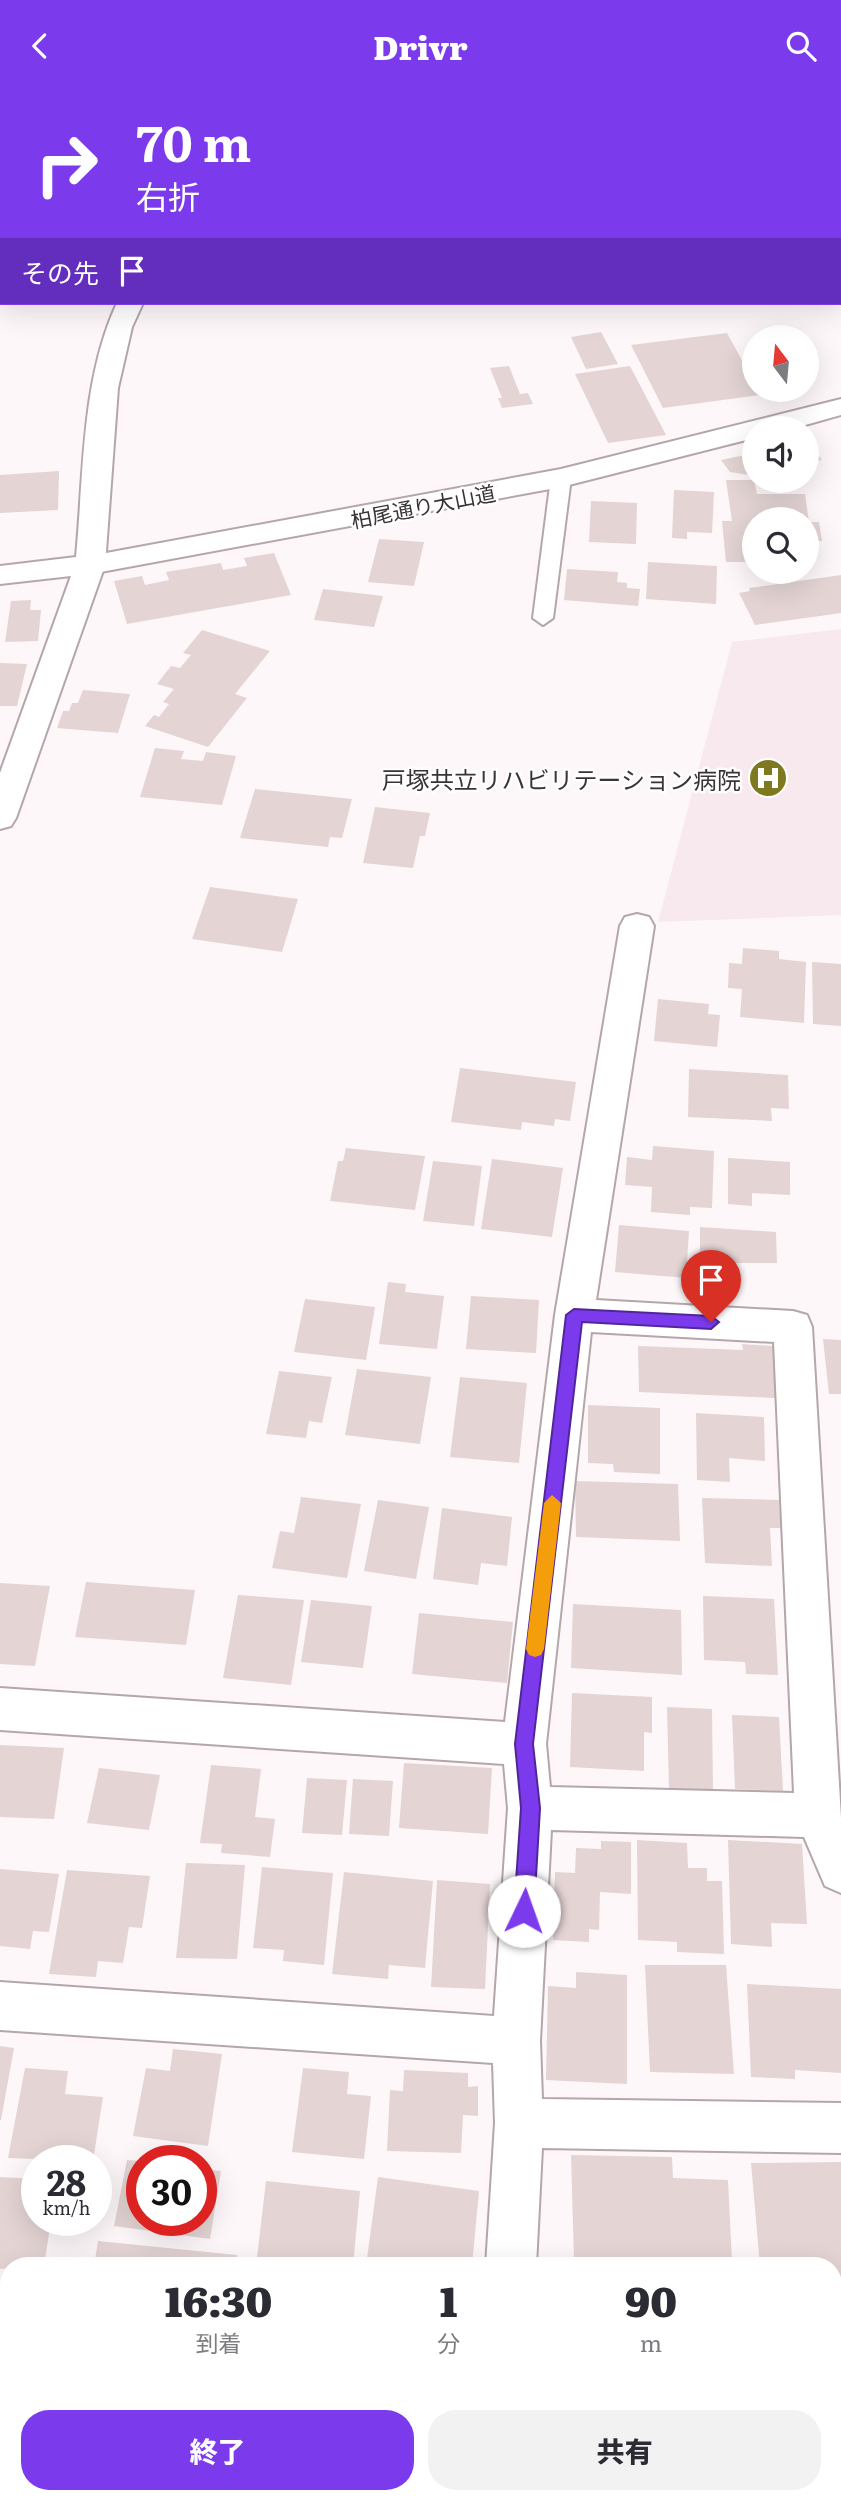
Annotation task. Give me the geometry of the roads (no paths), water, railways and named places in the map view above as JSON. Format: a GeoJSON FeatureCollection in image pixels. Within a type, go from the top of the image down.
{"type":"FeatureCollection","features":[{"type":"Feature","properties":{"kind":"street"},"geometry":{"type":"LineString","coordinates":[[2,809],[90,565],[105,388],[119,327],[129,305]]}},
{"type":"Feature","properties":{"kind":"street","name":"柏尾通り大山道"},"geometry":{"type":"LineString","coordinates":[[806,416],[841,407]]}},
{"type":"Feature","properties":{"kind":"street","name":"柏尾通り大山道"},"geometry":{"type":"LineString","coordinates":[[0,575],[90,565],[561,478],[742,433]]}},
{"type":"Feature","properties":{"kind":"street"},"geometry":{"type":"LineString","coordinates":[[512,2257],[519,2123],[516,2041],[530,1808],[524,1744],[574,1315],[637,926]]}},
{"type":"Feature","properties":{"kind":"street"},"geometry":{"type":"LineString","coordinates":[[574,1315],[793,1327],[817,1815],[841,1870]]}},
{"type":"Feature","properties":{"kind":"street"},"geometry":{"type":"LineString","coordinates":[[0,1709],[524,1744]]}},
{"type":"Feature","properties":{"kind":"street"},"geometry":{"type":"LineString","coordinates":[[530,1808],[817,1815]]}},
{"type":"Feature","properties":{"kind":"street"},"geometry":{"type":"LineString","coordinates":[[0,2006],[516,2041]]}},
{"type":"Feature","properties":{"kind":"street"},"geometry":{"type":"LineString","coordinates":[[519,2123],[841,2128]]}},
{"type":"Feature","properties":{"kind":"lane"},"geometry":{"type":"LineString","coordinates":[[543,618],[561,478]]}},
{"type":"Feature","properties":{"kind":"place","name":"戸塚共立リハビリテーション病院"},"geometry":{"type":"Point","coordinates":[768,778]}}]}
